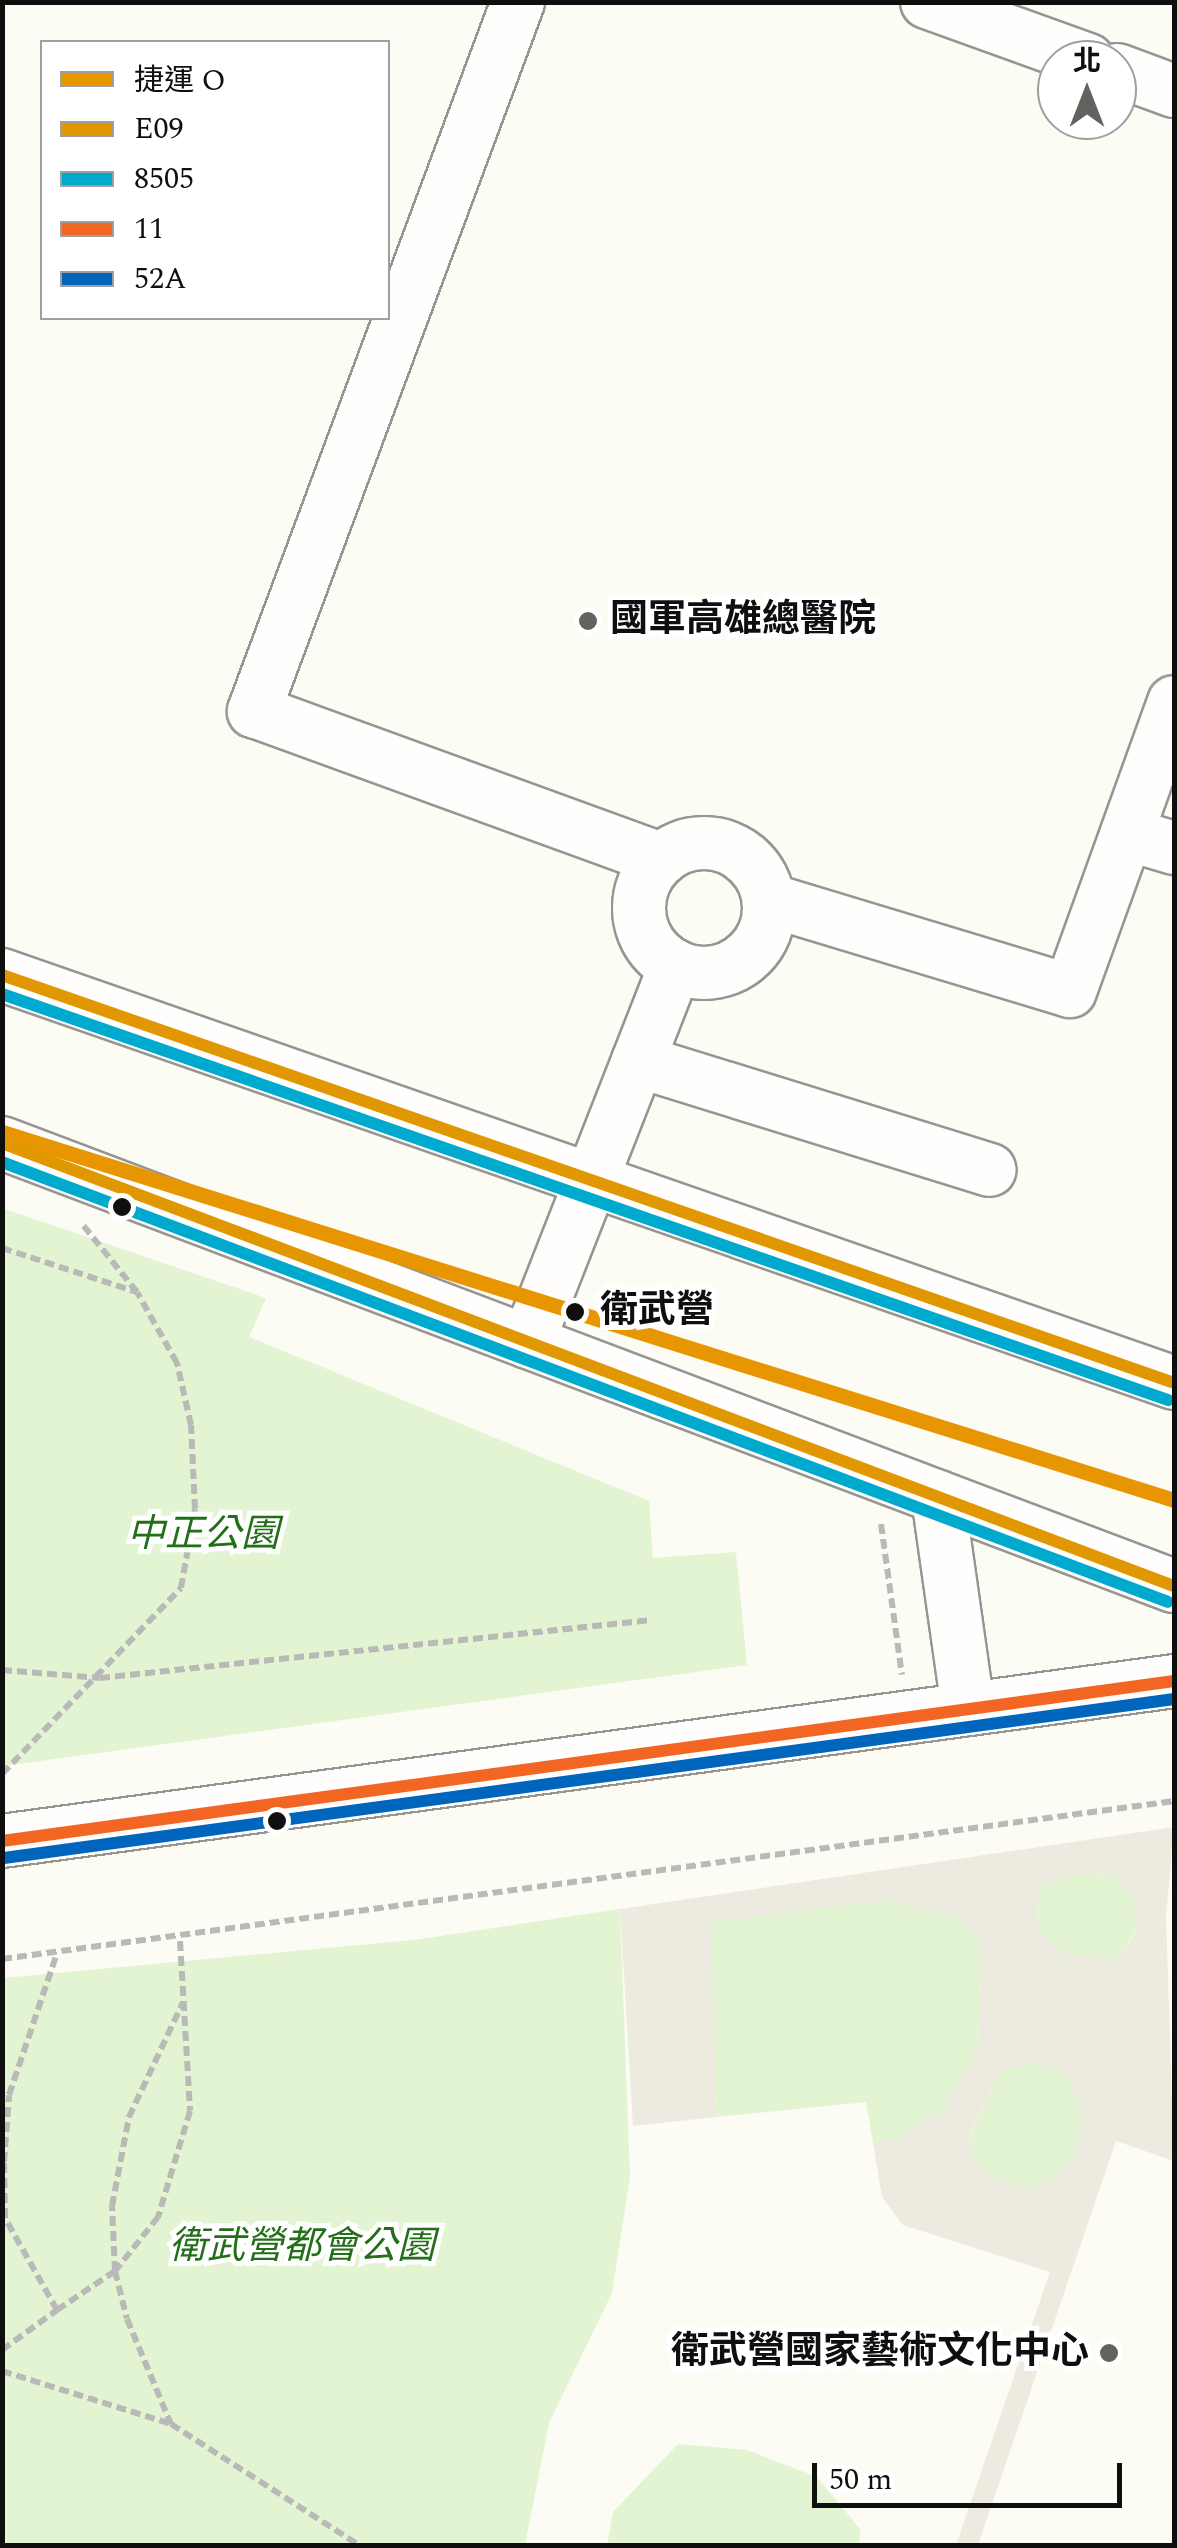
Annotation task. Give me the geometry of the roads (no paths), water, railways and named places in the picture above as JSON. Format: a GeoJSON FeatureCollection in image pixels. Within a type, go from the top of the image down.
{"type":"FeatureCollection","features":[{"type":"Feature","properties":{"kind":"street"},"geometry":{"type":"LineString","coordinates":[[518,2],[254,711],[660,860],[717,844],[752,864],[769,900],[761,939],[733,966],[675,966]]}},
{"type":"Feature","properties":{"kind":"street"},"geometry":{"type":"LineString","coordinates":[[927,2],[1037,42]]}},
{"type":"Feature","properties":{"kind":"street"},"geometry":{"type":"LineString","coordinates":[[1137,77],[1174,90]]}},
{"type":"Feature","properties":{"kind":"street"},"geometry":{"type":"LineString","coordinates":[[769,900],[1070,991],[1151,841],[1174,702]]}},
{"type":"Feature","properties":{"kind":"street"},"geometry":{"type":"LineString","coordinates":[[660,860],[639,917],[675,966]]}},
{"type":"Feature","properties":{"kind":"street"},"geometry":{"type":"LineString","coordinates":[[528,1342],[675,966]]}},
{"type":"Feature","properties":{"kind":"street"},"geometry":{"type":"LineString","coordinates":[[2,975],[1174,1383]]}},
{"type":"Feature","properties":{"kind":"street"},"geometry":{"type":"LineString","coordinates":[[638,1062],[990,1170]]}},
{"type":"Feature","properties":{"kind":"street"},"geometry":{"type":"LineString","coordinates":[[2,1143],[1174,1586]]}},
{"type":"Feature","properties":{"kind":"street"},"geometry":{"type":"LineString","coordinates":[[938,1497],[968,1710]]}},
{"type":"Feature","properties":{"kind":"street"},"geometry":{"type":"LineString","coordinates":[[2,1841],[1174,1681]]}},
{"type":"Feature","properties":{"kind":"metro line","name":"O"},"geometry":{"type":"LineString","coordinates":[[2,1132],[1174,1500]]}},
{"type":"Feature","properties":{"kind":"place","name":"國軍高雄總醫院"},"geometry":{"type":"Point","coordinates":[588,621]}},
{"type":"Feature","properties":{"kind":"place","name":"衛武營"},"geometry":{"type":"Point","coordinates":[575,1312]}},
{"type":"Feature","properties":{"kind":"place","name":"衛武營國家藝術文化中心"},"geometry":{"type":"Point","coordinates":[1109,2353]}},
{"type":"Feature","properties":{"kind":"park label","name":"中正公園"},"geometry":{"type":"Point","coordinates":[203,1536]}},
{"type":"Feature","properties":{"kind":"park label","name":"衛武營都會公園"},"geometry":{"type":"Point","coordinates":[302,2248]}}]}
